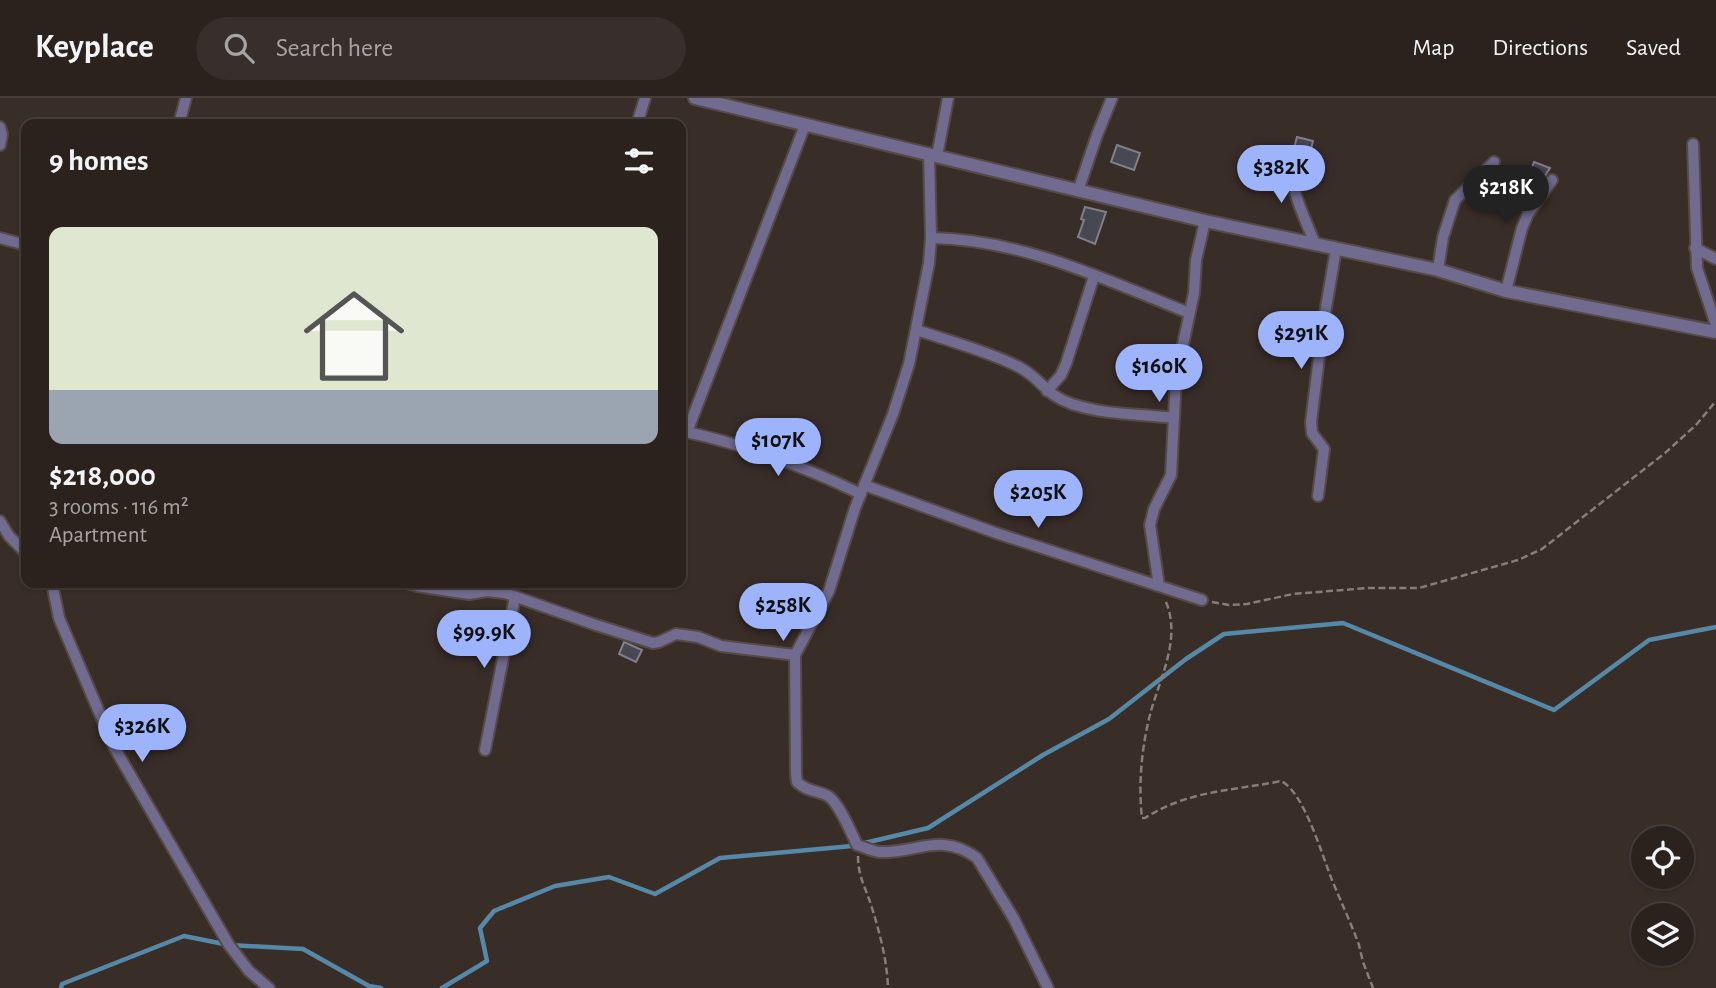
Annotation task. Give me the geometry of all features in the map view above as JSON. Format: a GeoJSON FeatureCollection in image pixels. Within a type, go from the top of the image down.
{"type":"FeatureCollection","features":[{"type":"Feature","properties":{"kind":"street"},"geometry":{"type":"LineString","coordinates":[[180,119],[186,98]]}},
{"type":"Feature","properties":{"kind":"street"},"geometry":{"type":"LineString","coordinates":[[639,119],[645,98]]}},
{"type":"Feature","properties":{"kind":"street"},"geometry":{"type":"LineString","coordinates":[[695,98],[1205,221],[1438,270],[1506,291],[1716,332]]}},
{"type":"Feature","properties":{"kind":"street"},"geometry":{"type":"LineString","coordinates":[[948,98],[933,155],[929,263],[909,364],[893,414],[862,490],[829,592],[795,655],[797,782],[806,790],[821,792],[832,798],[857,845],[877,852],[932,843],[968,851],[977,858],[999,891],[1048,988]]}},
{"type":"Feature","properties":{"kind":"street"},"geometry":{"type":"LineString","coordinates":[[1078,191],[1112,98]]}},
{"type":"Feature","properties":{"kind":"street"},"geometry":{"type":"LineString","coordinates":[[686,426],[805,125]]}},
{"type":"Feature","properties":{"kind":"street"},"geometry":{"type":"LineString","coordinates":[[0,127],[0,145]]}},
{"type":"Feature","properties":{"kind":"street"},"geometry":{"type":"LineString","coordinates":[[1693,144],[1697,268],[1716,325]]}},
{"type":"Feature","properties":{"kind":"street"},"geometry":{"type":"LineString","coordinates":[[1292,159],[1294,192],[1315,244]]}},
{"type":"Feature","properties":{"kind":"street"},"geometry":{"type":"LineString","coordinates":[[1438,270],[1443,237],[1455,200],[1494,162]]}},
{"type":"Feature","properties":{"kind":"street"},"geometry":{"type":"LineString","coordinates":[[1506,291],[1522,228],[1528,214],[1552,180]]}},
{"type":"Feature","properties":{"kind":"street"},"geometry":{"type":"LineString","coordinates":[[1159,586],[1150,525],[1154,509],[1171,475],[1176,377],[1205,221]]}},
{"type":"Feature","properties":{"kind":"street"},"geometry":{"type":"LineString","coordinates":[[0,238],[21,244]]}},
{"type":"Feature","properties":{"kind":"street"},"geometry":{"type":"LineString","coordinates":[[931,238],[962,238],[998,244],[1094,276],[1189,313]]}},
{"type":"Feature","properties":{"kind":"street"},"geometry":{"type":"LineString","coordinates":[[1695,248],[1716,259]]}},
{"type":"Feature","properties":{"kind":"street"},"geometry":{"type":"LineString","coordinates":[[1318,496],[1324,449],[1312,433],[1311,422],[1324,316],[1336,249]]}},
{"type":"Feature","properties":{"kind":"street"},"geometry":{"type":"LineString","coordinates":[[1047,391],[1066,364],[1094,276]]}},
{"type":"Feature","properties":{"kind":"street"},"geometry":{"type":"LineString","coordinates":[[917,330],[1017,366],[1060,399],[1113,414],[1174,418]]}},
{"type":"Feature","properties":{"kind":"street"},"geometry":{"type":"LineString","coordinates":[[686,432],[727,442],[862,490],[1202,600]]}},
{"type":"Feature","properties":{"kind":"street"},"geometry":{"type":"LineString","coordinates":[[0,521],[9,536],[21,548]]}},
{"type":"Feature","properties":{"kind":"street"},"geometry":{"type":"LineString","coordinates":[[53,588],[59,618],[114,747],[229,945],[249,971],[269,988]]}},
{"type":"Feature","properties":{"kind":"street"},"geometry":{"type":"LineString","coordinates":[[430,588],[469,594],[509,591],[653,643],[676,634],[698,637],[721,646],[795,655]]}},
{"type":"Feature","properties":{"kind":"street"},"geometry":{"type":"LineString","coordinates":[[485,750],[509,591]]}},
{"type":"Feature","properties":{"kind":"path"},"geometry":{"type":"LineString","coordinates":[[1202,600],[1229,605],[1247,604],[1293,594],[1419,587],[1518,560],[1542,549],[1665,453],[1696,425],[1716,401]]}},
{"type":"Feature","properties":{"kind":"path"},"geometry":{"type":"LineString","coordinates":[[1159,586],[1172,617],[1172,626],[1164,676],[1144,744],[1142,818],[1170,803],[1205,794],[1281,781],[1288,784],[1318,841],[1373,988]]}},
{"type":"Feature","properties":{"kind":"path"},"geometry":{"type":"LineString","coordinates":[[857,845],[859,876],[885,955],[888,988]]}},
{"type":"Feature","properties":{"kind":"building"},"geometry":{"type":"Polygon","coordinates":[[[1297,137],[1313,141],[1310,153],[1294,148],[1297,137]]]}},
{"type":"Feature","properties":{"kind":"building"},"geometry":{"type":"Polygon","coordinates":[[[1117,145],[1140,153],[1134,170],[1111,162],[1117,145]]]}},
{"type":"Feature","properties":{"kind":"building"},"geometry":{"type":"Polygon","coordinates":[[[1534,162],[1550,168],[1543,179],[1530,173],[1534,162]]]}},
{"type":"Feature","properties":{"kind":"building"},"geometry":{"type":"Polygon","coordinates":[[[1085,207],[1106,212],[1095,244],[1078,237],[1085,207]]]}},
{"type":"Feature","properties":{"kind":"building"},"geometry":{"type":"Polygon","coordinates":[[[624,642],[642,650],[636,662],[619,654],[624,642]]]}},
{"type":"Feature","properties":{"kind":"waterway"},"geometry":{"type":"LineString","coordinates":[[442,988],[487,961],[480,928],[494,911],[555,886],[609,877],[655,894],[720,858],[852,846],[928,828],[1043,755],[1109,719],[1186,659],[1224,634],[1343,623],[1554,710],[1649,640],[1716,627]]}},
{"type":"Feature","properties":{"kind":"waterway"},"geometry":{"type":"LineString","coordinates":[[61,988],[62,984],[184,936],[229,945],[303,949],[369,986],[381,988]]}}]}
